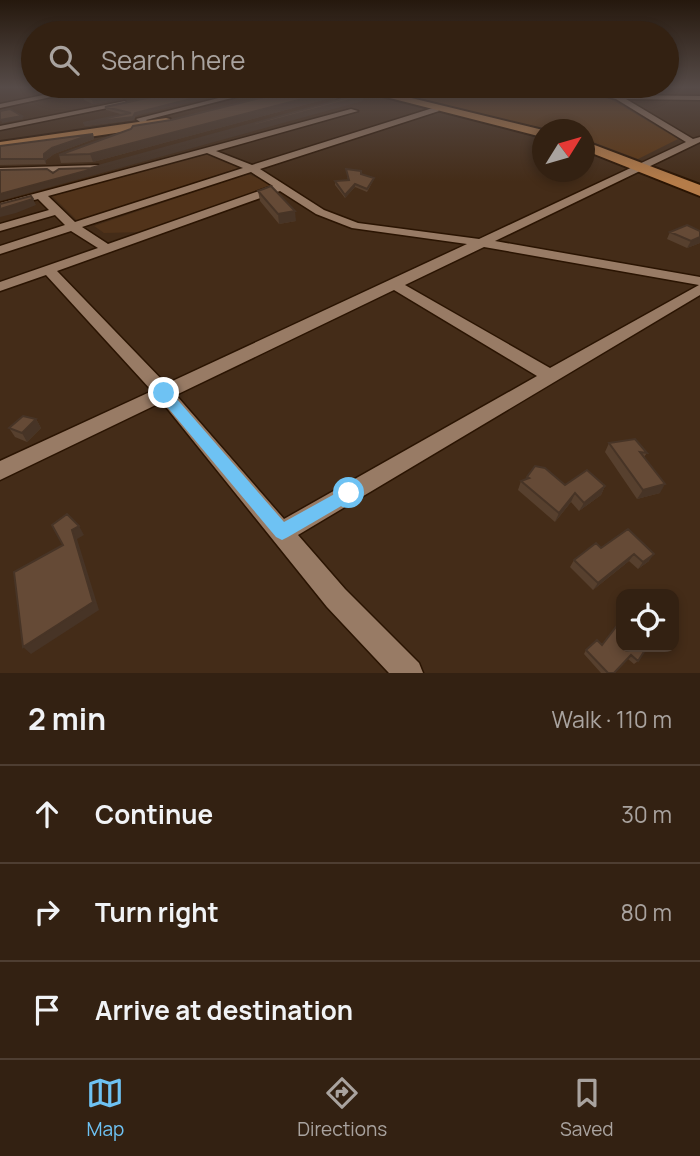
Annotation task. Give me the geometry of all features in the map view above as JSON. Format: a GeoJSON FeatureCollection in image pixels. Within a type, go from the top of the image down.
{"type":"FeatureCollection","features":[{"type":"Feature","properties":{"kind":"main road"},"geometry":{"type":"LineString","coordinates":[[0,146],[125,128],[160,118]]}},
{"type":"Feature","properties":{"kind":"main road"},"geometry":{"type":"LineString","coordinates":[[476,118],[532,132]]}},
{"type":"Feature","properties":{"kind":"main road"},"geometry":{"type":"LineString","coordinates":[[595,149],[700,191]]}},
{"type":"Feature","properties":{"kind":"street"},"geometry":{"type":"LineString","coordinates":[[0,127],[46,118]]}},
{"type":"Feature","properties":{"kind":"street"},"geometry":{"type":"LineString","coordinates":[[141,118],[146,122],[156,118]]}},
{"type":"Feature","properties":{"kind":"street"},"geometry":{"type":"LineString","coordinates":[[0,206],[327,118]]}},
{"type":"Feature","properties":{"kind":"street"},"geometry":{"type":"LineString","coordinates":[[0,250],[407,118]]}},
{"type":"Feature","properties":{"kind":"street"},"geometry":{"type":"LineString","coordinates":[[655,118],[696,141]]}},
{"type":"Feature","properties":{"kind":"street"},"geometry":{"type":"LineString","coordinates":[[0,127],[24,142]]}},
{"type":"Feature","properties":{"kind":"street"},"geometry":{"type":"LineString","coordinates":[[88,145],[129,132],[125,128]]}},
{"type":"Feature","properties":{"kind":"street"},"geometry":{"type":"LineString","coordinates":[[0,471],[696,141]]}},
{"type":"Feature","properties":{"kind":"street"},"geometry":{"type":"LineString","coordinates":[[209,151],[253,169],[320,212],[356,226],[482,243],[700,281]]}},
{"type":"Feature","properties":{"kind":"street"},"geometry":{"type":"LineString","coordinates":[[58,158],[53,162],[53,168],[58,181],[67,188]]}},
{"type":"Feature","properties":{"kind":"street"},"geometry":{"type":"LineString","coordinates":[[0,171],[93,168],[106,164]]}},
{"type":"Feature","properties":{"kind":"street"},"geometry":{"type":"LineString","coordinates":[[0,287],[281,187]]}},
{"type":"Feature","properties":{"kind":"street"},"geometry":{"type":"LineString","coordinates":[[40,195],[73,227],[106,248]]}},
{"type":"Feature","properties":{"kind":"street"},"geometry":{"type":"LineString","coordinates":[[0,228],[57,211]]}},
{"type":"Feature","properties":{"kind":"street"},"geometry":{"type":"LineString","coordinates":[[48,269],[164,393],[336,598],[409,673]]}},
{"type":"Feature","properties":{"kind":"street"},"geometry":{"type":"LineString","coordinates":[[396,285],[550,376]]}},
{"type":"Feature","properties":{"kind":"street"},"geometry":{"type":"LineString","coordinates":[[282,532],[700,289]]}},
{"type":"Feature","properties":{"kind":"shaded area"},"geometry":{"type":"Polygon","coordinates":[[[497,118],[643,118],[678,139],[638,159],[595,143],[595,119],[532,119],[532,126],[497,118]]]}},
{"type":"Feature","properties":{"kind":"shaded area"},"geometry":{"type":"Polygon","coordinates":[[[208,153],[245,170],[81,224],[50,194],[208,153]]]}},
{"type":"Feature","properties":{"kind":"shaded area"},"geometry":{"type":"Polygon","coordinates":[[[248,174],[274,185],[145,232],[104,233],[94,226],[248,174]]]}},
{"type":"Feature","properties":{"kind":"building"},"geometry":{"type":"Polygon","coordinates":[[[105,118],[121,118],[83,123],[105,118]]]}},
{"type":"Feature","properties":{"kind":"building"},"geometry":{"type":"Polygon","coordinates":[[[227,118],[90,154],[59,155],[133,126],[171,120],[227,118]]]}},
{"type":"Feature","properties":{"kind":"building"},"geometry":{"type":"Polygon","coordinates":[[[272,118],[280,118],[0,194],[0,170],[47,169],[53,173],[59,169],[91,168],[272,118]]]}},
{"type":"Feature","properties":{"kind":"building"},"geometry":{"type":"Polygon","coordinates":[[[93,134],[52,148],[44,154],[44,159],[0,159],[0,146],[93,134]]]}},
{"type":"Feature","properties":{"kind":"building"},"geometry":{"type":"Polygon","coordinates":[[[346,169],[361,171],[361,174],[374,178],[367,189],[355,184],[345,195],[335,181],[349,180],[346,169]]]}},
{"type":"Feature","properties":{"kind":"building"},"geometry":{"type":"Polygon","coordinates":[[[271,186],[295,211],[278,214],[258,191],[271,186]]]}},
{"type":"Feature","properties":{"kind":"building"},"geometry":{"type":"Polygon","coordinates":[[[31,196],[33,199],[0,209],[0,204],[31,196]]]}},
{"type":"Feature","properties":{"kind":"building"},"geometry":{"type":"Polygon","coordinates":[[[687,225],[700,231],[700,237],[691,241],[670,232],[687,225]]]}},
{"type":"Feature","properties":{"kind":"building"},"geometry":{"type":"Polygon","coordinates":[[[23,416],[36,419],[22,433],[9,428],[23,416]]]}},
{"type":"Feature","properties":{"kind":"building"},"geometry":{"type":"Polygon","coordinates":[[[635,439],[647,453],[640,452],[665,484],[643,490],[609,443],[635,439]]]}},
{"type":"Feature","properties":{"kind":"building"},"geometry":{"type":"Polygon","coordinates":[[[535,466],[545,468],[565,485],[587,470],[605,486],[584,503],[575,493],[559,513],[521,481],[529,478],[527,477],[535,466]]]}},
{"type":"Feature","properties":{"kind":"building"},"geometry":{"type":"Polygon","coordinates":[[[67,514],[79,526],[72,530],[93,602],[23,647],[14,572],[63,545],[52,525],[67,514]]]}},
{"type":"Feature","properties":{"kind":"building"},"geometry":{"type":"Polygon","coordinates":[[[628,529],[654,554],[643,562],[634,554],[598,583],[574,560],[596,543],[601,548],[628,529]]]}},
{"type":"Feature","properties":{"kind":"building"},"geometry":{"type":"Polygon","coordinates":[[[616,627],[616,652],[644,652],[638,661],[631,655],[614,673],[608,673],[586,650],[597,640],[602,645],[616,627]]]}},
{"type":"Feature","properties":{"kind":"route"},"geometry":{"type":"LineString","coordinates":[[164,393],[282,532],[349,493]]}}]}
